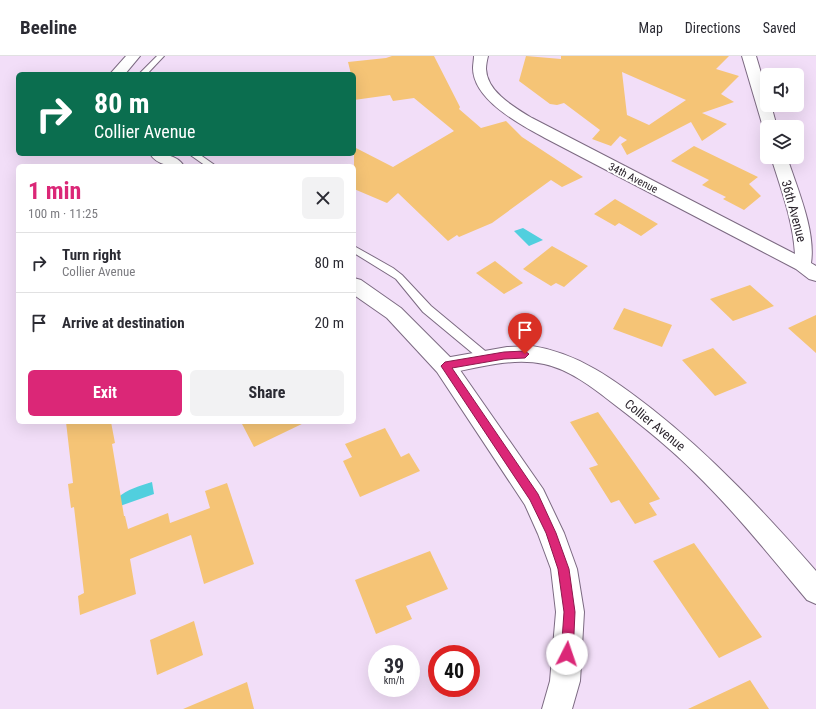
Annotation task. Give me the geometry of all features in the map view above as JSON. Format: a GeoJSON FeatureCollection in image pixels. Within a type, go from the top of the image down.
{"type":"FeatureCollection","features":[{"type":"Feature","properties":{"kind":"street"},"geometry":{"type":"LineString","coordinates":[[119,72],[133,56]]}},
{"type":"Feature","properties":{"kind":"street","name":"34th Avenue"},"geometry":{"type":"LineString","coordinates":[[481,56],[479,71],[486,88],[494,97],[524,120],[550,135],[802,265],[816,275]]}},
{"type":"Feature","properties":{"kind":"street"},"geometry":{"type":"LineString","coordinates":[[749,56],[768,120]]}},
{"type":"Feature","properties":{"kind":"street"},"geometry":{"type":"LineString","coordinates":[[161,156],[173,164]]}},
{"type":"Feature","properties":{"kind":"street","name":"36th Avenue"},"geometry":{"type":"LineString","coordinates":[[781,164],[802,230],[805,257],[802,265]]}},
{"type":"Feature","properties":{"kind":"street"},"geometry":{"type":"LineString","coordinates":[[356,286],[394,314],[445,366],[534,497],[551,533],[564,569],[570,612],[564,681],[557,709]]}},
{"type":"Feature","properties":{"kind":"street","name":"Collier Avenue"},"geometry":{"type":"LineString","coordinates":[[445,366],[486,358],[525,354],[544,356],[565,363],[617,394],[684,448],[729,492],[816,591]]}},
{"type":"Feature","properties":{"kind":"lane"},"geometry":{"type":"LineString","coordinates":[[146,72],[161,56]]}},
{"type":"Feature","properties":{"kind":"lane"},"geometry":{"type":"LineString","coordinates":[[196,156],[209,164]]}},
{"type":"Feature","properties":{"kind":"lane"},"geometry":{"type":"LineString","coordinates":[[356,250],[399,277],[432,313],[486,358]]}},
{"type":"Feature","properties":{"kind":"water"},"geometry":{"type":"Polygon","coordinates":[[[523,228],[543,240],[529,246],[514,231],[523,228]]]}},
{"type":"Feature","properties":{"kind":"water"},"geometry":{"type":"Polygon","coordinates":[[[152,482],[154,494],[120,506],[117,498],[125,492],[152,482]]]}},
{"type":"Feature","properties":{"kind":"building"},"geometry":{"type":"Polygon","coordinates":[[[392,56],[434,56],[460,107],[459,109],[481,128],[506,121],[522,137],[583,177],[562,187],[551,180],[492,223],[459,237],[457,235],[448,241],[398,193],[387,203],[356,190],[356,164],[354,164],[354,156],[356,156],[356,148],[393,167],[454,131],[414,98],[393,101],[390,95],[356,100],[356,72],[350,72],[348,62],[392,56]]]}},
{"type":"Feature","properties":{"kind":"building"},"geometry":{"type":"Polygon","coordinates":[[[526,56],[561,59],[561,56],[729,56],[716,69],[739,76],[721,94],[734,102],[702,113],[727,124],[702,141],[691,122],[627,155],[621,144],[627,140],[620,136],[611,146],[592,139],[600,130],[564,103],[557,105],[550,104],[519,81],[526,56]],[[622,72],[627,115],[649,125],[686,100],[622,72]]]}},
{"type":"Feature","properties":{"kind":"building"},"geometry":{"type":"Polygon","coordinates":[[[694,146],[758,177],[749,184],[761,196],[744,210],[723,199],[726,197],[702,185],[709,180],[671,161],[694,146]]]}},
{"type":"Feature","properties":{"kind":"building"},"geometry":{"type":"Polygon","coordinates":[[[615,199],[658,224],[641,236],[619,223],[615,226],[594,214],[615,199]]]}},
{"type":"Feature","properties":{"kind":"building"},"geometry":{"type":"Polygon","coordinates":[[[552,246],[588,266],[564,287],[556,283],[551,286],[523,269],[552,246]]]}},
{"type":"Feature","properties":{"kind":"building"},"geometry":{"type":"Polygon","coordinates":[[[495,261],[523,283],[504,294],[476,273],[495,261]]]}},
{"type":"Feature","properties":{"kind":"building"},"geometry":{"type":"Polygon","coordinates":[[[750,285],[774,306],[733,321],[710,299],[750,285]]]}},
{"type":"Feature","properties":{"kind":"building"},"geometry":{"type":"Polygon","coordinates":[[[624,308],[672,325],[662,347],[613,329],[624,308]]]}},
{"type":"Feature","properties":{"kind":"building"},"geometry":{"type":"Polygon","coordinates":[[[816,315],[816,353],[788,328],[816,315]]]}},
{"type":"Feature","properties":{"kind":"building"},"geometry":{"type":"Polygon","coordinates":[[[713,348],[747,383],[715,396],[682,360],[713,348]]]}},
{"type":"Feature","properties":{"kind":"building"},"geometry":{"type":"Polygon","coordinates":[[[598,412],[660,499],[649,503],[657,515],[635,524],[619,500],[611,503],[589,468],[598,465],[570,422],[598,412]]]}},
{"type":"Feature","properties":{"kind":"building"},"geometry":{"type":"Polygon","coordinates":[[[66,424],[111,424],[115,443],[112,444],[124,516],[128,529],[168,513],[170,523],[210,508],[205,491],[227,483],[254,564],[204,584],[191,535],[130,559],[136,594],[80,615],[78,596],[84,593],[74,507],[71,508],[68,484],[73,483],[66,424]]]}},
{"type":"Feature","properties":{"kind":"building"},"geometry":{"type":"Polygon","coordinates":[[[242,424],[302,424],[254,447],[242,424]]]}},
{"type":"Feature","properties":{"kind":"building"},"geometry":{"type":"Polygon","coordinates":[[[385,428],[401,457],[409,453],[420,471],[360,497],[343,461],[352,457],[345,444],[385,428]]]}},
{"type":"Feature","properties":{"kind":"building"},"geometry":{"type":"Polygon","coordinates":[[[694,543],[762,637],[719,658],[653,561],[694,543]]]}},
{"type":"Feature","properties":{"kind":"building"},"geometry":{"type":"Polygon","coordinates":[[[430,551],[448,589],[406,606],[412,619],[376,634],[355,580],[430,551]]]}},
{"type":"Feature","properties":{"kind":"building"},"geometry":{"type":"Polygon","coordinates":[[[194,621],[203,655],[157,675],[150,640],[194,621]]]}},
{"type":"Feature","properties":{"kind":"building"},"geometry":{"type":"Polygon","coordinates":[[[750,680],[769,709],[688,709],[750,680]]]}},
{"type":"Feature","properties":{"kind":"building"},"geometry":{"type":"Polygon","coordinates":[[[247,682],[254,709],[183,709],[247,682]]]}},
{"type":"Feature","properties":{"kind":"route"},"geometry":{"type":"LineString","coordinates":[[525,354],[504,355],[445,366],[534,497],[551,533],[564,569],[570,612],[567,654]]}}]}
